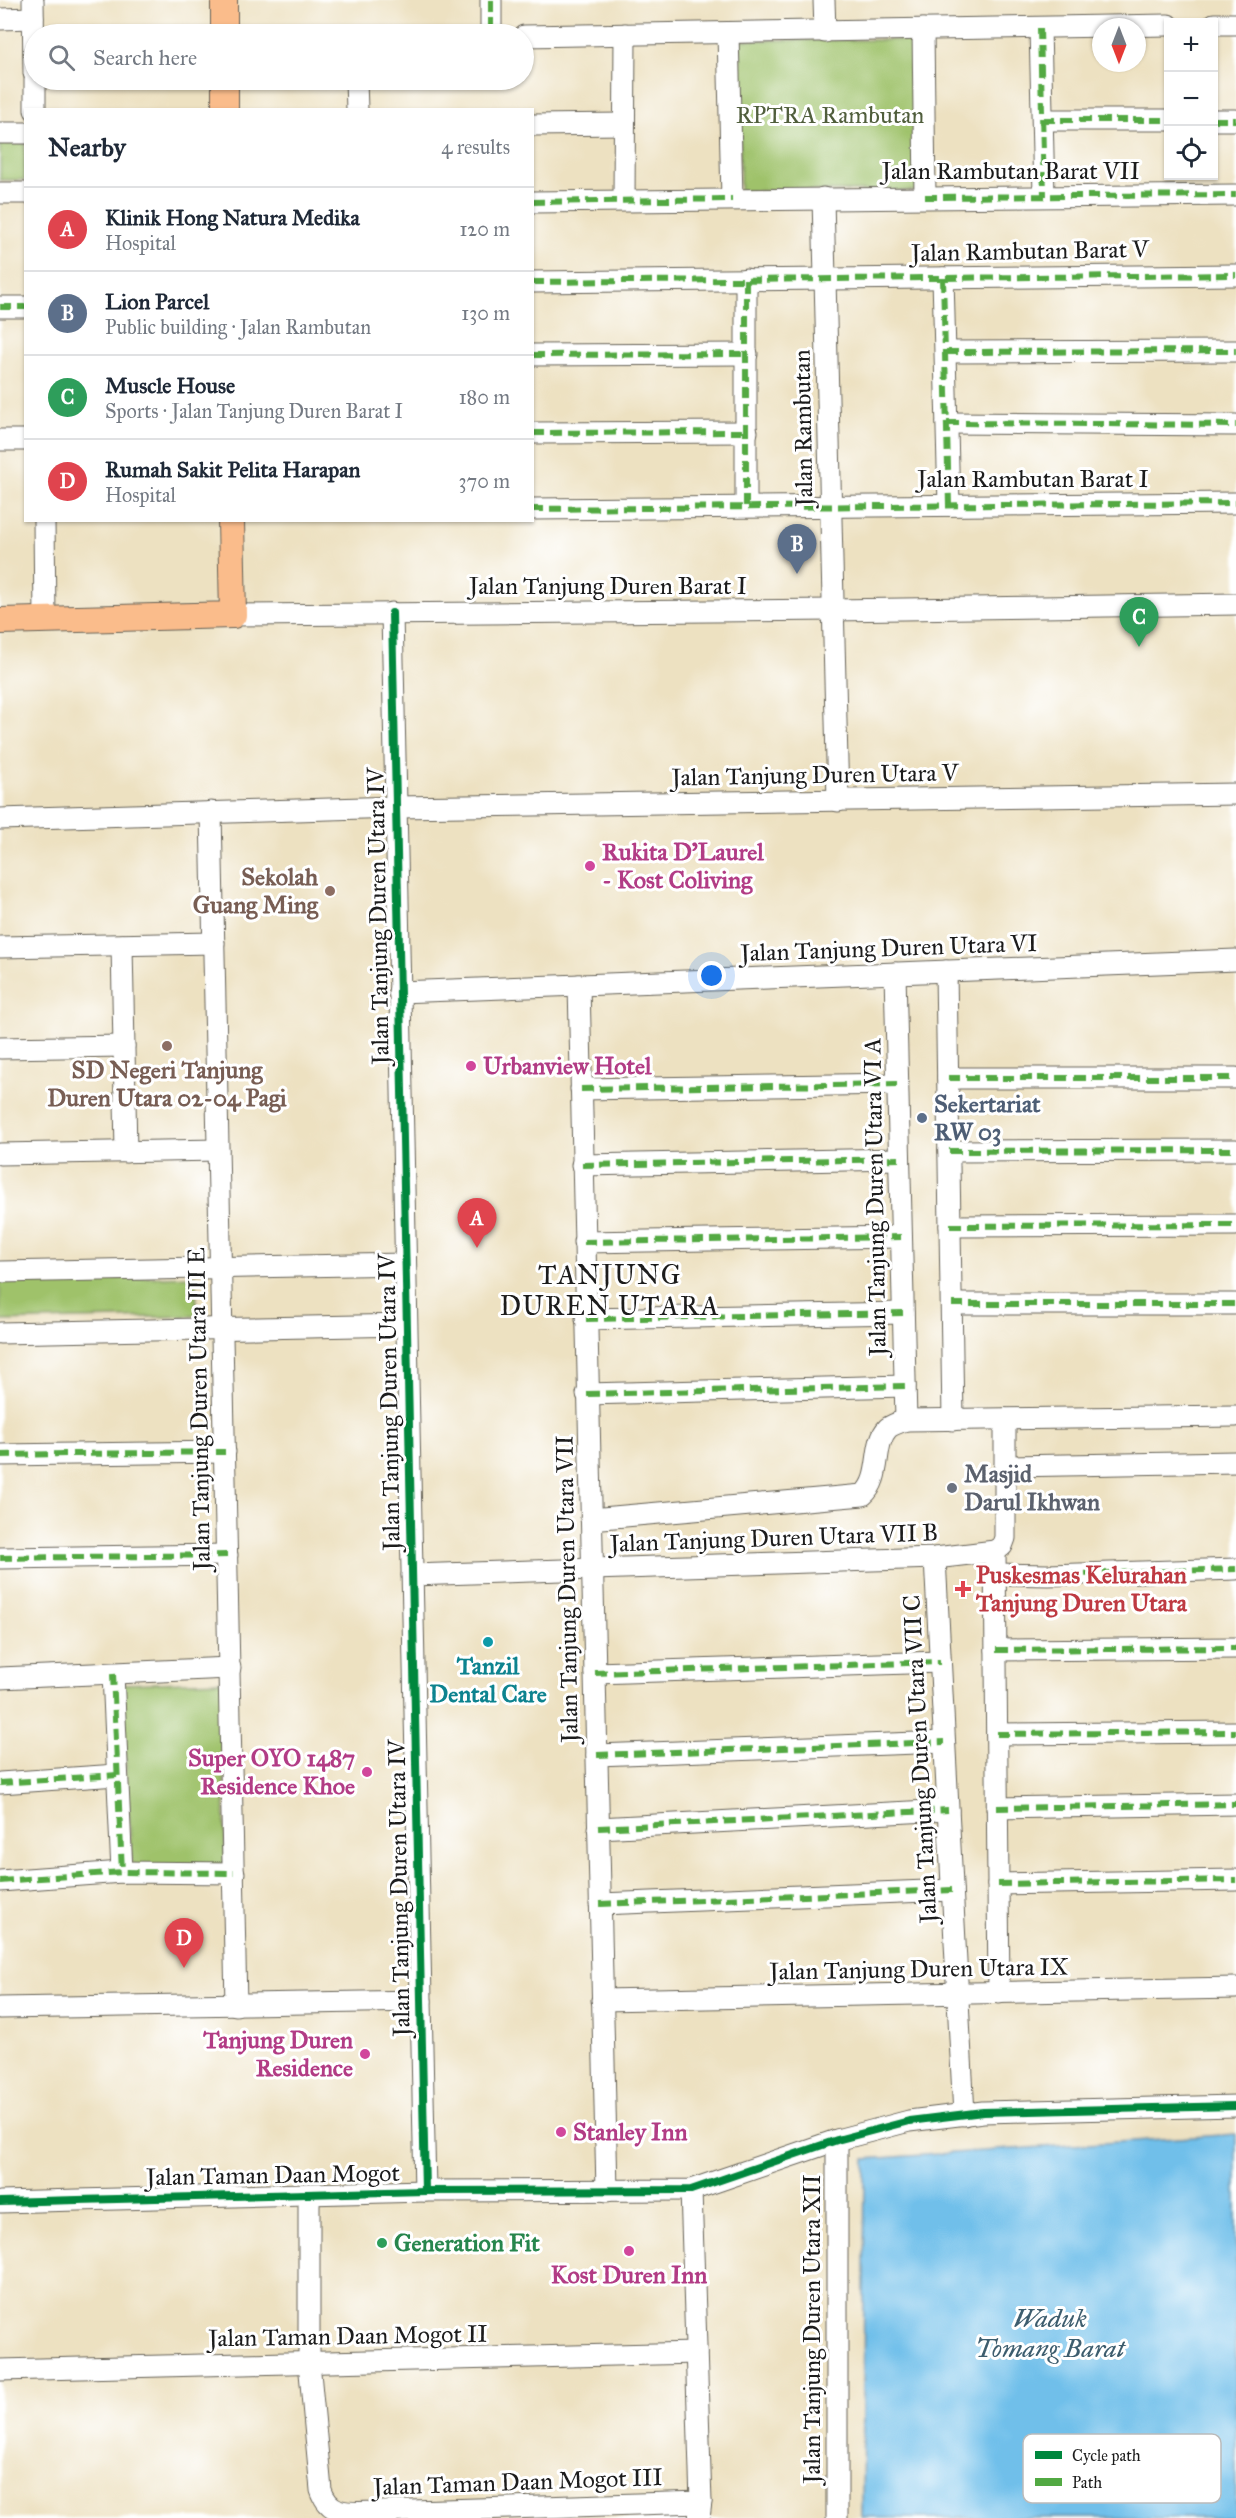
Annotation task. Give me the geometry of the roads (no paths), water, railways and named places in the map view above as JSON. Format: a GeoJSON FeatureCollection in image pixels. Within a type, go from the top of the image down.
{"type":"FeatureCollection","features":[{"type":"Feature","properties":{"kind":"main road"},"geometry":{"type":"LineString","coordinates":[[224,0],[224,24]]}},
{"type":"Feature","properties":{"kind":"main road"},"geometry":{"type":"LineString","coordinates":[[225,90],[225,108]]}},
{"type":"Feature","properties":{"kind":"main road"},"geometry":{"type":"LineString","coordinates":[[0,621],[233,615],[231,522]]}},
{"type":"Feature","properties":{"kind":"street"},"geometry":{"type":"LineString","coordinates":[[490,0],[491,24]]}},
{"type":"Feature","properties":{"kind":"street"},"geometry":{"type":"LineString","coordinates":[[824,0],[825,32]]}},
{"type":"Feature","properties":{"kind":"street"},"geometry":{"type":"LineString","coordinates":[[0,19],[33,9],[33,24]]}},
{"type":"Feature","properties":{"kind":"street"},"geometry":{"type":"LineString","coordinates":[[1218,24],[1236,24]]}},
{"type":"Feature","properties":{"kind":"street"},"geometry":{"type":"LineString","coordinates":[[534,36],[1164,25]]}},
{"type":"Feature","properties":{"kind":"street"},"geometry":{"type":"LineString","coordinates":[[1040,28],[1044,196]]}},
{"type":"Feature","properties":{"kind":"street"},"geometry":{"type":"LineString","coordinates":[[923,29],[925,197]]}},
{"type":"Feature","properties":{"kind":"street"},"geometry":{"type":"LineString","coordinates":[[728,33],[732,199]]}},
{"type":"Feature","properties":{"kind":"street"},"geometry":{"type":"LineString","coordinates":[[624,34],[624,200]]}},
{"type":"Feature","properties":{"kind":"street"},"geometry":{"type":"LineString","coordinates":[[35,90],[35,108]]}},
{"type":"Feature","properties":{"kind":"street"},"geometry":{"type":"LineString","coordinates":[[356,90],[357,108]]}},
{"type":"Feature","properties":{"kind":"street"},"geometry":{"type":"LineString","coordinates":[[1042,120],[1164,120]]}},
{"type":"Feature","properties":{"kind":"street"},"geometry":{"type":"LineString","coordinates":[[1218,120],[1236,120]]}},
{"type":"Feature","properties":{"kind":"street"},"geometry":{"type":"LineString","coordinates":[[534,125],[624,124]]}},
{"type":"Feature","properties":{"kind":"street"},"geometry":{"type":"LineString","coordinates":[[0,133],[24,133]]}},
{"type":"Feature","properties":{"kind":"street"},"geometry":{"type":"LineString","coordinates":[[0,193],[24,193]]}},
{"type":"Feature","properties":{"kind":"street","name":"Jalan Rambutan Barat VII"},"geometry":{"type":"LineString","coordinates":[[534,202],[1236,195]]}},
{"type":"Feature","properties":{"kind":"street","name":"Jalan Rambutan"},"geometry":{"type":"LineString","coordinates":[[823,198],[838,801]]}},
{"type":"Feature","properties":{"kind":"street","name":"Jalan Rambutan Barat V"},"geometry":{"type":"LineString","coordinates":[[534,282],[1236,275]]}},
{"type":"Feature","properties":{"kind":"street"},"geometry":{"type":"LineString","coordinates":[[943,278],[949,505]]}},
{"type":"Feature","properties":{"kind":"street"},"geometry":{"type":"LineString","coordinates":[[746,279],[746,506]]}},
{"type":"Feature","properties":{"kind":"street"},"geometry":{"type":"LineString","coordinates":[[0,307],[24,307]]}},
{"type":"Feature","properties":{"kind":"street"},"geometry":{"type":"LineString","coordinates":[[946,352],[1236,351]]}},
{"type":"Feature","properties":{"kind":"street"},"geometry":{"type":"LineString","coordinates":[[534,355],[747,354]]}},
{"type":"Feature","properties":{"kind":"street"},"geometry":{"type":"LineString","coordinates":[[947,423],[1236,425]]}},
{"type":"Feature","properties":{"kind":"street"},"geometry":{"type":"LineString","coordinates":[[534,433],[747,432]]}},
{"type":"Feature","properties":{"kind":"street"},"geometry":{"type":"LineString","coordinates":[[0,440],[24,440]]}},
{"type":"Feature","properties":{"kind":"street","name":"Jalan Rambutan Barat I"},"geometry":{"type":"LineString","coordinates":[[534,509],[1236,502]]}},
{"type":"Feature","properties":{"kind":"street"},"geometry":{"type":"LineString","coordinates":[[44,522],[45,620]]}},
{"type":"Feature","properties":{"kind":"street","name":"Jalan Tanjung Duren Barat I"},"geometry":{"type":"LineString","coordinates":[[233,615],[1236,604]]}},
{"type":"Feature","properties":{"kind":"street","name":"Jalan Tanjung Duren Utara IV"},"geometry":{"type":"LineString","coordinates":[[392,613],[425,2191]]}},
{"type":"Feature","properties":{"kind":"street","name":"Jalan Tanjung Duren Utara V"},"geometry":{"type":"LineString","coordinates":[[0,819],[396,807],[1236,794]]}},
{"type":"Feature","properties":{"kind":"street","name":"Jalan Tanjung Duren Utara III E"},"geometry":{"type":"LineString","coordinates":[[211,813],[236,2005]]}},
{"type":"Feature","properties":{"kind":"street"},"geometry":{"type":"LineString","coordinates":[[0,947],[214,943]]}},
{"type":"Feature","properties":{"kind":"street"},"geometry":{"type":"LineString","coordinates":[[122,945],[126,1152]]}},
{"type":"Feature","properties":{"kind":"street","name":"Jalan Tanjung Duren Utara VI"},"geometry":{"type":"LineString","coordinates":[[399,992],[1236,960]]}},
{"type":"Feature","properties":{"kind":"street"},"geometry":{"type":"LineString","coordinates":[[946,971],[953,1420]]}},
{"type":"Feature","properties":{"kind":"street","name":"Jalan Tanjung Duren Utara VI A"},"geometry":{"type":"LineString","coordinates":[[895,973],[906,1420]]}},
{"type":"Feature","properties":{"kind":"street","name":"Jalan Tanjung Duren Utara VII"},"geometry":{"type":"LineString","coordinates":[[579,985],[607,2191]]}},
{"type":"Feature","properties":{"kind":"street"},"geometry":{"type":"LineString","coordinates":[[0,1047],[124,1046]]}},
{"type":"Feature","properties":{"kind":"street"},"geometry":{"type":"LineString","coordinates":[[948,1078],[1236,1078]]}},
{"type":"Feature","properties":{"kind":"street"},"geometry":{"type":"LineString","coordinates":[[581,1089],[897,1084]]}},
{"type":"Feature","properties":{"kind":"street"},"geometry":{"type":"LineString","coordinates":[[0,1154],[218,1150]]}},
{"type":"Feature","properties":{"kind":"street"},"geometry":{"type":"LineString","coordinates":[[949,1151],[1236,1150]]}},
{"type":"Feature","properties":{"kind":"street"},"geometry":{"type":"LineString","coordinates":[[582,1165],[899,1159]]}},
{"type":"Feature","properties":{"kind":"street"},"geometry":{"type":"LineString","coordinates":[[950,1226],[1236,1226]]}},
{"type":"Feature","properties":{"kind":"street"},"geometry":{"type":"LineString","coordinates":[[584,1242],[901,1237]]}},
{"type":"Feature","properties":{"kind":"street"},"geometry":{"type":"LineString","coordinates":[[0,1272],[405,1264]]}},
{"type":"Feature","properties":{"kind":"street"},"geometry":{"type":"LineString","coordinates":[[952,1304],[1236,1304]]}},
{"type":"Feature","properties":{"kind":"street"},"geometry":{"type":"LineString","coordinates":[[586,1319],[903,1313]]}},
{"type":"Feature","properties":{"kind":"street"},"geometry":{"type":"LineString","coordinates":[[0,1333],[406,1325]]}},
{"type":"Feature","properties":{"kind":"street"},"geometry":{"type":"LineString","coordinates":[[587,1394],[905,1386]]}},
{"type":"Feature","properties":{"kind":"street"},"geometry":{"type":"LineString","coordinates":[[591,1519],[863,1495],[872,1488],[883,1434],[890,1426],[906,1420],[1236,1416]]}},
{"type":"Feature","properties":{"kind":"street"},"geometry":{"type":"LineString","coordinates":[[999,1993],[995,1551],[1002,1546],[1005,1538],[1005,1419]]}},
{"type":"Feature","properties":{"kind":"street"},"geometry":{"type":"LineString","coordinates":[[0,1455],[225,1452]]}},
{"type":"Feature","properties":{"kind":"street"},"geometry":{"type":"LineString","coordinates":[[1005,1466],[1236,1462]]}},
{"type":"Feature","properties":{"kind":"street","name":"Jalan Tanjung Duren Utara VII B"},"geometry":{"type":"LineString","coordinates":[[412,1575],[592,1571],[935,1558],[995,1551]]}},
{"type":"Feature","properties":{"kind":"street"},"geometry":{"type":"LineString","coordinates":[[0,1558],[227,1555]]}},
{"type":"Feature","properties":{"kind":"street","name":"Jalan Tanjung Duren Utara VII C"},"geometry":{"type":"LineString","coordinates":[[935,1558],[964,2115]]}},
{"type":"Feature","properties":{"kind":"street"},"geometry":{"type":"LineString","coordinates":[[995,1574],[1048,1575],[1236,1569]]}},
{"type":"Feature","properties":{"kind":"street"},"geometry":{"type":"LineString","coordinates":[[996,1650],[1236,1648]]}},
{"type":"Feature","properties":{"kind":"street"},"geometry":{"type":"LineString","coordinates":[[595,1673],[940,1662]]}},
{"type":"Feature","properties":{"kind":"street"},"geometry":{"type":"LineString","coordinates":[[0,1678],[230,1668]]}},
{"type":"Feature","properties":{"kind":"street"},"geometry":{"type":"LineString","coordinates":[[113,1674],[122,1872]]}},
{"type":"Feature","properties":{"kind":"street"},"geometry":{"type":"LineString","coordinates":[[997,1734],[1236,1732]]}},
{"type":"Feature","properties":{"kind":"street"},"geometry":{"type":"LineString","coordinates":[[597,1755],[944,1742]]}},
{"type":"Feature","properties":{"kind":"street"},"geometry":{"type":"LineString","coordinates":[[0,1783],[117,1775]]}},
{"type":"Feature","properties":{"kind":"street"},"geometry":{"type":"LineString","coordinates":[[997,1808],[1236,1804]]}},
{"type":"Feature","properties":{"kind":"street"},"geometry":{"type":"LineString","coordinates":[[598,1828],[948,1810]]}},
{"type":"Feature","properties":{"kind":"street"},"geometry":{"type":"LineString","coordinates":[[0,1881],[122,1872],[234,1873]]}},
{"type":"Feature","properties":{"kind":"street"},"geometry":{"type":"LineString","coordinates":[[998,1884],[1236,1880]]}},
{"type":"Feature","properties":{"kind":"street"},"geometry":{"type":"LineString","coordinates":[[600,1904],[952,1890]]}},
{"type":"Feature","properties":{"kind":"street","name":"Jalan Tanjung Duren Utara IX"},"geometry":{"type":"LineString","coordinates":[[602,2000],[1236,1988]]}},
{"type":"Feature","properties":{"kind":"street"},"geometry":{"type":"LineString","coordinates":[[0,2008],[421,2001]]}},
{"type":"Feature","properties":{"kind":"street","name":"Jalan Taman Daan Mogot"},"geometry":{"type":"LineString","coordinates":[[0,2202],[425,2191],[691,2190],[837,2140],[909,2121],[964,2115],[1090,2109],[1236,2106]]}},
{"type":"Feature","properties":{"kind":"street","name":"Jalan Tanjung Duren Utara XII"},"geometry":{"type":"LineString","coordinates":[[837,2140],[837,2518]]}},
{"type":"Feature","properties":{"kind":"street"},"geometry":{"type":"LineString","coordinates":[[691,2190],[700,2510]]}},
{"type":"Feature","properties":{"kind":"street"},"geometry":{"type":"LineString","coordinates":[[309,2194],[309,2361]]}},
{"type":"Feature","properties":{"kind":"street","name":"Jalan Taman Daan Mogot II"},"geometry":{"type":"LineString","coordinates":[[0,2370],[696,2353]]}},
{"type":"Feature","properties":{"kind":"street","name":"Jalan Taman Daan Mogot III"},"geometry":{"type":"LineString","coordinates":[[309,2361],[321,2490],[325,2503],[336,2512],[379,2515],[700,2510]]}},
{"type":"Feature","properties":{"kind":"water","name":"Waduk Tomang Barat"},"geometry":{"type":"Polygon","coordinates":[[[1236,2134],[1236,2518],[862,2518],[865,2159],[1236,2134]]]}},
{"type":"Feature","properties":{"kind":"place","name":"Lion Parcel"},"geometry":{"type":"Point","coordinates":[797,574]}},
{"type":"Feature","properties":{"kind":"place","name":"Muscle House"},"geometry":{"type":"Point","coordinates":[1139,647]}},
{"type":"Feature","properties":{"kind":"place","name":"Rukita D'Laurel - Kost Coliving"},"geometry":{"type":"Point","coordinates":[590,866]}},
{"type":"Feature","properties":{"kind":"place","name":"Sekolah Guang Ming"},"geometry":{"type":"Point","coordinates":[330,891]}},
{"type":"Feature","properties":{"kind":"place","name":"SD Negeri Tanjung Duren Utara 02-04 Pagi"},"geometry":{"type":"Point","coordinates":[167,1046]}},
{"type":"Feature","properties":{"kind":"place","name":"Urbanview Hotel"},"geometry":{"type":"Point","coordinates":[471,1066]}},
{"type":"Feature","properties":{"kind":"place","name":"Sekertariat RW 03"},"geometry":{"type":"Point","coordinates":[922,1118]}},
{"type":"Feature","properties":{"kind":"place","name":"Klinik Hong Natura Medika"},"geometry":{"type":"Point","coordinates":[477,1248]}},
{"type":"Feature","properties":{"kind":"place","name":"Masjid Darul Ikhwan"},"geometry":{"type":"Point","coordinates":[952,1488]}},
{"type":"Feature","properties":{"kind":"place","name":"Puskesmas Kelurahan Tanjung Duren Utara"},"geometry":{"type":"Point","coordinates":[963,1589]}},
{"type":"Feature","properties":{"kind":"place","name":"Tanzil Dental Care"},"geometry":{"type":"Point","coordinates":[488,1642]}},
{"type":"Feature","properties":{"kind":"place","name":"Super OYO 1487 Residence Khoe"},"geometry":{"type":"Point","coordinates":[367,1772]}},
{"type":"Feature","properties":{"kind":"place","name":"Rumah Sakit Pelita Harapan"},"geometry":{"type":"Point","coordinates":[184,1968]}},
{"type":"Feature","properties":{"kind":"place","name":"Tanjung Duren Residence"},"geometry":{"type":"Point","coordinates":[365,2054]}},
{"type":"Feature","properties":{"kind":"place","name":"Stanley Inn"},"geometry":{"type":"Point","coordinates":[561,2132]}},
{"type":"Feature","properties":{"kind":"place","name":"Generation Fit"},"geometry":{"type":"Point","coordinates":[382,2243]}},
{"type":"Feature","properties":{"kind":"place","name":"Kost Duren Inn"},"geometry":{"type":"Point","coordinates":[629,2251]}},
{"type":"Feature","properties":{"kind":"district","name":"TANJUNG DUREN UTARA"},"geometry":{"type":"Point","coordinates":[610,1290]}},
{"type":"Feature","properties":{"kind":"park label","name":"RPTRA Rambutan"},"geometry":{"type":"Point","coordinates":[830,115]}}]}
